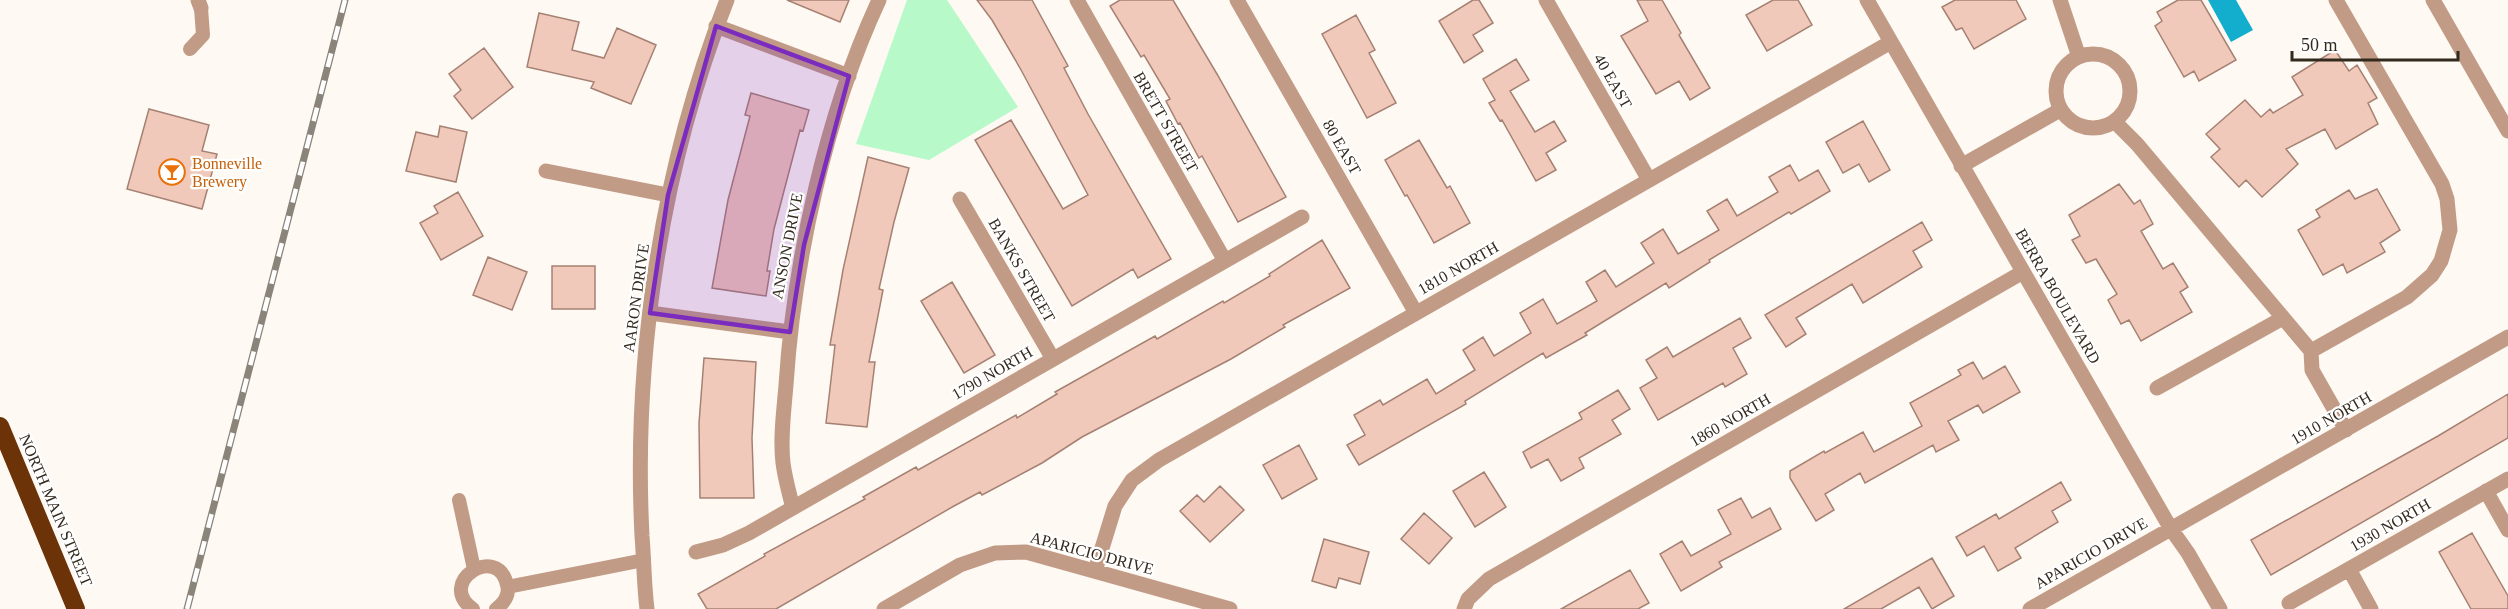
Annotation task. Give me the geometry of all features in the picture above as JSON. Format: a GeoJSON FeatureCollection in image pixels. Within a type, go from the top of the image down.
{"type":"FeatureCollection","features":[{"type":"Feature","properties":{"kind":"highway","name":"NORTH MAIN STREET"},"geometry":{"type":"LineString","coordinates":[[0,426],[76,609]]}},
{"type":"Feature","properties":{"kind":"street","name":"AARON DRIVE"},"geometry":{"type":"LineString","coordinates":[[647,609],[641,440],[643,380],[650,313],[668,195],[689,112],[716,26],[727,0]]}},
{"type":"Feature","properties":{"kind":"street","name":"ANSON DRIVE"},"geometry":{"type":"LineString","coordinates":[[793,508],[783,462],[790,332],[804,246],[825,155],[849,76],[879,0]]}},
{"type":"Feature","properties":{"kind":"street","name":"BRETT STREET"},"geometry":{"type":"LineString","coordinates":[[1077,0],[1225,261]]}},
{"type":"Feature","properties":{"kind":"street","name":"80 EAST"},"geometry":{"type":"LineString","coordinates":[[1237,0],[1416,313]]}},
{"type":"Feature","properties":{"kind":"street","name":"40 EAST"},"geometry":{"type":"LineString","coordinates":[[1546,0],[1649,180]]}},
{"type":"Feature","properties":{"kind":"street","name":"BERRA BOULEVARD"},"geometry":{"type":"LineString","coordinates":[[1867,0],[1961,166],[2220,609]]}},
{"type":"Feature","properties":{"kind":"street"},"geometry":{"type":"LineString","coordinates":[[2060,0],[2079,57]]}},
{"type":"Feature","properties":{"kind":"street"},"geometry":{"type":"LineString","coordinates":[[2311,351],[2420,287],[2441,261],[2450,230],[2447,199],[2442,184],[2336,0]]}},
{"type":"Feature","properties":{"kind":"street"},"geometry":{"type":"LineString","coordinates":[[2433,0],[2508,131]]}},
{"type":"Feature","properties":{"kind":"street"},"geometry":{"type":"LineString","coordinates":[[716,26],[849,76]]}},
{"type":"Feature","properties":{"kind":"street","name":"1810 NORTH"},"geometry":{"type":"LineString","coordinates":[[1095,572],[1115,506],[1132,480],[1159,460],[1891,42]]}},
{"type":"Feature","properties":{"kind":"street"},"geometry":{"type":"LineString","coordinates":[[2094,54],[2109,57],[2122,66],[2130,80],[2131,96],[2126,111],[2115,122],[2101,128],[2085,128],[2071,122],[2060,110],[2056,95],[2058,79],[2066,66],[2079,57],[2094,54]]}},
{"type":"Feature","properties":{"kind":"street"},"geometry":{"type":"LineString","coordinates":[[1961,166],[2060,110]]}},
{"type":"Feature","properties":{"kind":"street"},"geometry":{"type":"LineString","coordinates":[[2115,122],[2137,144],[2311,351],[2312,370],[2346,430]]}},
{"type":"Feature","properties":{"kind":"street"},"geometry":{"type":"LineString","coordinates":[[546,171],[668,195]]}},
{"type":"Feature","properties":{"kind":"street","name":"BANKS STREET"},"geometry":{"type":"LineString","coordinates":[[960,199],[1053,359]]}},
{"type":"Feature","properties":{"kind":"street","name":"1790 NORTH"},"geometry":{"type":"LineString","coordinates":[[696,552],[723,545],[793,508],[1302,217]]}},
{"type":"Feature","properties":{"kind":"street","name":"1860 NORTH"},"geometry":{"type":"LineString","coordinates":[[1464,609],[1468,600],[1489,579],[2023,272]]}},
{"type":"Feature","properties":{"kind":"street"},"geometry":{"type":"LineString","coordinates":[[650,313],[790,332]]}},
{"type":"Feature","properties":{"kind":"street"},"geometry":{"type":"LineString","coordinates":[[2157,388],[2283,318]]}},
{"type":"Feature","properties":{"kind":"street","name":"1910 NORTH"},"geometry":{"type":"LineString","coordinates":[[2171,528],[2508,337]]}},
{"type":"Feature","properties":{"kind":"street","name":"1930 NORTH"},"geometry":{"type":"LineString","coordinates":[[2289,603],[2508,479]]}},
{"type":"Feature","properties":{"kind":"street"},"geometry":{"type":"LineString","coordinates":[[2486,491],[2508,530]]}},
{"type":"Feature","properties":{"kind":"street","name":"APARICIO DRIVE"},"geometry":{"type":"LineString","coordinates":[[2030,609],[2171,528]]}},
{"type":"Feature","properties":{"kind":"street","name":"APARICIO DRIVE"},"geometry":{"type":"LineString","coordinates":[[884,609],[960,566],[995,553],[1026,552],[1230,609]]}},
{"type":"Feature","properties":{"kind":"street"},"geometry":{"type":"LineString","coordinates":[[2349,569],[2371,609]]}},
{"type":"Feature","properties":{"kind":"lane"},"geometry":{"type":"LineString","coordinates":[[190,49],[203,35],[200,4]]}},
{"type":"Feature","properties":{"kind":"lane"},"geometry":{"type":"LineString","coordinates":[[459,500],[474,569]]}},
{"type":"Feature","properties":{"kind":"lane"},"geometry":{"type":"LineString","coordinates":[[508,587],[644,560]]}},
{"type":"Feature","properties":{"kind":"lane"},"geometry":{"type":"LineString","coordinates":[[473,609],[465,601],[462,587],[466,576],[474,569],[485,566],[496,569],[504,577],[508,587],[506,598],[496,609]]}},
{"type":"Feature","properties":{"kind":"highlighted area"},"geometry":{"type":"Polygon","coordinates":[[[716,26],[849,76],[804,245],[790,332],[650,313],[668,195],[716,26]]]}},
{"type":"Feature","properties":{"kind":"green space"},"geometry":{"type":"Polygon","coordinates":[[[907,0],[947,0],[1018,107],[929,160],[856,144],[907,0]]]}},
{"type":"Feature","properties":{"kind":"water"},"geometry":{"type":"Polygon","coordinates":[[[2208,0],[2236,0],[2253,30],[2231,42],[2208,0]]]}},
{"type":"Feature","properties":{"kind":"building"},"geometry":{"type":"Polygon","coordinates":[[[787,0],[849,0],[840,22],[787,0]]]}},
{"type":"Feature","properties":{"kind":"building"},"geometry":{"type":"Polygon","coordinates":[[[977,0],[1032,0],[1068,66],[1064,68],[1088,114],[1171,259],[1138,278],[1133,269],[1072,306],[975,140],[1011,120],[1063,209],[1088,195],[1020,68],[992,20],[977,0]]]}},
{"type":"Feature","properties":{"kind":"building"},"geometry":{"type":"Polygon","coordinates":[[[1120,0],[1173,0],[1286,197],[1238,222],[1202,156],[1199,158],[1180,123],[1178,124],[1166,101],[1170,99],[1144,55],[1141,57],[1110,6],[1120,0]]]}},
{"type":"Feature","properties":{"kind":"building"},"geometry":{"type":"Polygon","coordinates":[[[1473,0],[1479,0],[1493,23],[1473,35],[1483,51],[1464,63],[1439,21],[1473,0]]]}},
{"type":"Feature","properties":{"kind":"building"},"geometry":{"type":"Polygon","coordinates":[[[1637,0],[1662,0],[1681,33],[1679,35],[1710,88],[1690,100],[1679,81],[1656,94],[1621,36],[1648,21],[1637,0]]]}},
{"type":"Feature","properties":{"kind":"building"},"geometry":{"type":"Polygon","coordinates":[[[1773,0],[1798,0],[1812,25],[1767,51],[1746,15],[1773,0]]]}},
{"type":"Feature","properties":{"kind":"building"},"geometry":{"type":"Polygon","coordinates":[[[1955,0],[2016,0],[2026,19],[1974,49],[1962,28],[1956,30],[1942,7],[1955,0]]]}},
{"type":"Feature","properties":{"kind":"building"},"geometry":{"type":"Polygon","coordinates":[[[2178,0],[2201,0],[2236,60],[2199,81],[2194,71],[2184,77],[2155,26],[2162,21],[2157,12],[2178,0]]]}},
{"type":"Feature","properties":{"kind":"building"},"geometry":{"type":"Polygon","coordinates":[[[539,13],[579,22],[572,50],[604,58],[617,28],[656,45],[631,104],[591,88],[594,82],[527,67],[539,13]]]}},
{"type":"Feature","properties":{"kind":"building"},"geometry":{"type":"Polygon","coordinates":[[[1356,15],[1375,50],[1369,53],[1396,103],[1367,118],[1322,34],[1356,15]]]}},
{"type":"Feature","properties":{"kind":"building"},"geometry":{"type":"Polygon","coordinates":[[[484,48],[513,87],[472,119],[454,96],[461,90],[449,74],[484,48]]]}},
{"type":"Feature","properties":{"kind":"building"},"geometry":{"type":"Polygon","coordinates":[[[2335,50],[2349,71],[2357,65],[2377,98],[2368,103],[2378,124],[2336,149],[2325,129],[2286,149],[2298,164],[2262,197],[2246,180],[2239,187],[2211,157],[2220,149],[2206,134],[2245,100],[2261,117],[2270,109],[2273,113],[2303,95],[2292,77],[2335,50]]]}},
{"type":"Feature","properties":{"kind":"building"},"geometry":{"type":"Polygon","coordinates":[[[1516,59],[1529,80],[1510,91],[1535,132],[1554,121],[1566,141],[1546,153],[1556,170],[1536,181],[1502,120],[1500,121],[1489,103],[1495,100],[1483,79],[1516,59]]]}},
{"type":"Feature","properties":{"kind":"building"},"geometry":{"type":"Polygon","coordinates":[[[751,93],[809,110],[803,131],[800,130],[774,229],[767,271],[770,271],[766,296],[712,288],[728,200],[750,116],[745,115],[751,93]]]}},
{"type":"Feature","properties":{"kind":"building","name":"Bonneville Brewery"},"geometry":{"type":"Polygon","coordinates":[[[149,109],[209,125],[202,151],[217,154],[202,209],[127,189],[149,109]]]}},
{"type":"Feature","properties":{"kind":"building"},"geometry":{"type":"Polygon","coordinates":[[[1863,121],[1890,170],[1869,182],[1859,164],[1843,173],[1826,142],[1863,121]]]}},
{"type":"Feature","properties":{"kind":"building"},"geometry":{"type":"Polygon","coordinates":[[[440,126],[467,132],[456,182],[406,171],[416,132],[438,137],[440,126]]]}},
{"type":"Feature","properties":{"kind":"building"},"geometry":{"type":"Polygon","coordinates":[[[1419,140],[1447,188],[1450,186],[1470,223],[1434,243],[1385,160],[1419,140]]]}},
{"type":"Feature","properties":{"kind":"building"},"geometry":{"type":"Polygon","coordinates":[[[868,157],[909,168],[879,289],[883,290],[869,362],[875,362],[867,427],[826,423],[835,345],[830,345],[843,270],[868,157]]]}},
{"type":"Feature","properties":{"kind":"building"},"geometry":{"type":"Polygon","coordinates":[[[1790,165],[1799,181],[1818,170],[1830,191],[1791,214],[1789,212],[1709,260],[1710,262],[1669,288],[1666,283],[1585,333],[1587,335],[1546,358],[1543,353],[1465,401],[1466,404],[1359,465],[1347,445],[1365,435],[1354,415],[1380,400],[1383,405],[1427,379],[1436,394],[1475,370],[1463,350],[1483,337],[1494,356],[1531,333],[1520,313],[1543,299],[1557,324],[1597,301],[1586,282],[1605,270],[1616,287],[1654,263],[1641,243],[1663,229],[1678,254],[1719,230],[1707,211],[1727,199],[1737,216],[1778,192],[1769,177],[1790,165]]]}},
{"type":"Feature","properties":{"kind":"building"},"geometry":{"type":"Polygon","coordinates":[[[2119,184],[2134,204],[2140,200],[2153,224],[2141,231],[2163,269],[2173,263],[2188,287],[2180,292],[2192,312],[2141,341],[2129,320],[2121,324],[2108,300],[2117,294],[2096,259],[2086,263],[2072,240],[2080,236],[2069,215],[2119,184]]]}},
{"type":"Feature","properties":{"kind":"building"},"geometry":{"type":"Polygon","coordinates":[[[2377,189],[2400,230],[2380,243],[2385,252],[2347,273],[2343,264],[2323,275],[2298,230],[2320,217],[2316,210],[2349,190],[2355,199],[2377,189]]]}},
{"type":"Feature","properties":{"kind":"building"},"geometry":{"type":"Polygon","coordinates":[[[458,192],[483,236],[441,260],[420,223],[438,213],[434,206],[458,192]]]}},
{"type":"Feature","properties":{"kind":"building"},"geometry":{"type":"Polygon","coordinates":[[[1922,222],[1932,240],[1913,251],[1922,267],[1863,303],[1852,284],[1796,318],[1806,334],[1786,347],[1765,315],[1922,222]]]}},
{"type":"Feature","properties":{"kind":"building"},"geometry":{"type":"Polygon","coordinates":[[[1322,240],[1350,288],[1283,325],[1285,327],[1231,359],[1082,437],[1042,463],[982,495],[980,492],[954,506],[776,609],[707,609],[698,594],[765,556],[764,554],[865,499],[863,497],[916,467],[918,470],[1016,415],[1017,418],[1057,394],[1055,392],[1155,336],[1157,339],[1223,301],[1224,303],[1270,276],[1269,274],[1322,240]]]}},
{"type":"Feature","properties":{"kind":"building"},"geometry":{"type":"Polygon","coordinates":[[[488,257],[527,272],[512,310],[473,295],[488,257]]]}},
{"type":"Feature","properties":{"kind":"building"},"geometry":{"type":"Polygon","coordinates":[[[552,266],[595,266],[595,309],[552,309],[552,266]]]}},
{"type":"Feature","properties":{"kind":"building"},"geometry":{"type":"Polygon","coordinates":[[[952,282],[995,355],[964,373],[921,301],[952,282]]]}},
{"type":"Feature","properties":{"kind":"building"},"geometry":{"type":"Polygon","coordinates":[[[1740,318],[1751,338],[1733,348],[1747,374],[1725,387],[1723,383],[1658,420],[1640,388],[1657,378],[1646,360],[1667,347],[1673,357],[1740,318]]]}},
{"type":"Feature","properties":{"kind":"building"},"geometry":{"type":"Polygon","coordinates":[[[704,358],[756,362],[752,438],[754,498],[700,498],[699,423],[704,358]]]}},
{"type":"Feature","properties":{"kind":"building"},"geometry":{"type":"Polygon","coordinates":[[[1973,362],[1983,379],[2005,366],[2020,392],[1983,413],[1978,405],[1948,421],[1959,440],[1936,452],[1933,445],[1865,483],[1860,473],[1825,494],[1834,510],[1816,521],[1790,478],[1790,471],[1863,432],[1874,452],[1922,426],[1910,403],[1961,375],[1958,370],[1973,362]]]}},
{"type":"Feature","properties":{"kind":"building"},"geometry":{"type":"Polygon","coordinates":[[[1618,390],[1630,409],[1612,420],[1621,434],[1579,458],[1584,468],[1561,481],[1548,459],[1531,468],[1523,452],[1582,419],[1579,413],[1618,390]]]}},
{"type":"Feature","properties":{"kind":"building"},"geometry":{"type":"Polygon","coordinates":[[[2508,394],[2508,438],[2271,575],[2251,540],[2438,436],[2508,394]]]}},
{"type":"Feature","properties":{"kind":"building"},"geometry":{"type":"Polygon","coordinates":[[[1299,445],[1317,479],[1282,499],[1263,465],[1299,445]]]}},
{"type":"Feature","properties":{"kind":"building"},"geometry":{"type":"Polygon","coordinates":[[[1484,472],[1506,507],[1475,527],[1453,491],[1484,472]]]}},
{"type":"Feature","properties":{"kind":"building"},"geometry":{"type":"Polygon","coordinates":[[[2061,482],[2071,500],[2052,511],[2058,522],[2015,548],[2021,558],[1998,571],[1984,546],[1967,556],[1956,537],[1996,514],[1999,519],[2061,482]]]}},
{"type":"Feature","properties":{"kind":"building"},"geometry":{"type":"Polygon","coordinates":[[[1220,486],[1244,510],[1210,542],[1180,511],[1197,495],[1204,502],[1220,486]]]}},
{"type":"Feature","properties":{"kind":"building"},"geometry":{"type":"Polygon","coordinates":[[[1741,498],[1752,518],[1770,508],[1781,529],[1719,562],[1722,567],[1681,591],[1660,554],[1682,541],[1691,556],[1731,534],[1718,510],[1741,498]]]}},
{"type":"Feature","properties":{"kind":"building"},"geometry":{"type":"Polygon","coordinates":[[[1424,513],[1452,538],[1429,564],[1401,539],[1424,513]]]}},
{"type":"Feature","properties":{"kind":"building"},"geometry":{"type":"Polygon","coordinates":[[[2472,533],[2508,596],[2508,609],[2471,609],[2439,552],[2472,533]]]}},
{"type":"Feature","properties":{"kind":"building"},"geometry":{"type":"Polygon","coordinates":[[[1324,539],[1369,552],[1360,584],[1339,578],[1336,588],[1312,581],[1324,539]]]}},
{"type":"Feature","properties":{"kind":"building"},"geometry":{"type":"Polygon","coordinates":[[[1932,558],[1954,596],[1932,609],[1919,587],[1881,609],[1844,609],[1932,558]]]}},
{"type":"Feature","properties":{"kind":"building"},"geometry":{"type":"Polygon","coordinates":[[[1630,570],[1649,603],[1638,609],[1561,609],[1630,570]]]}},
{"type":"Feature","properties":{"kind":"railway"},"geometry":{"type":"LineString","coordinates":[[187,609],[345,0]]}},
{"type":"Feature","properties":{"kind":"place","name":"Bonneville Brewery"},"geometry":{"type":"Point","coordinates":[172,172]}}]}
